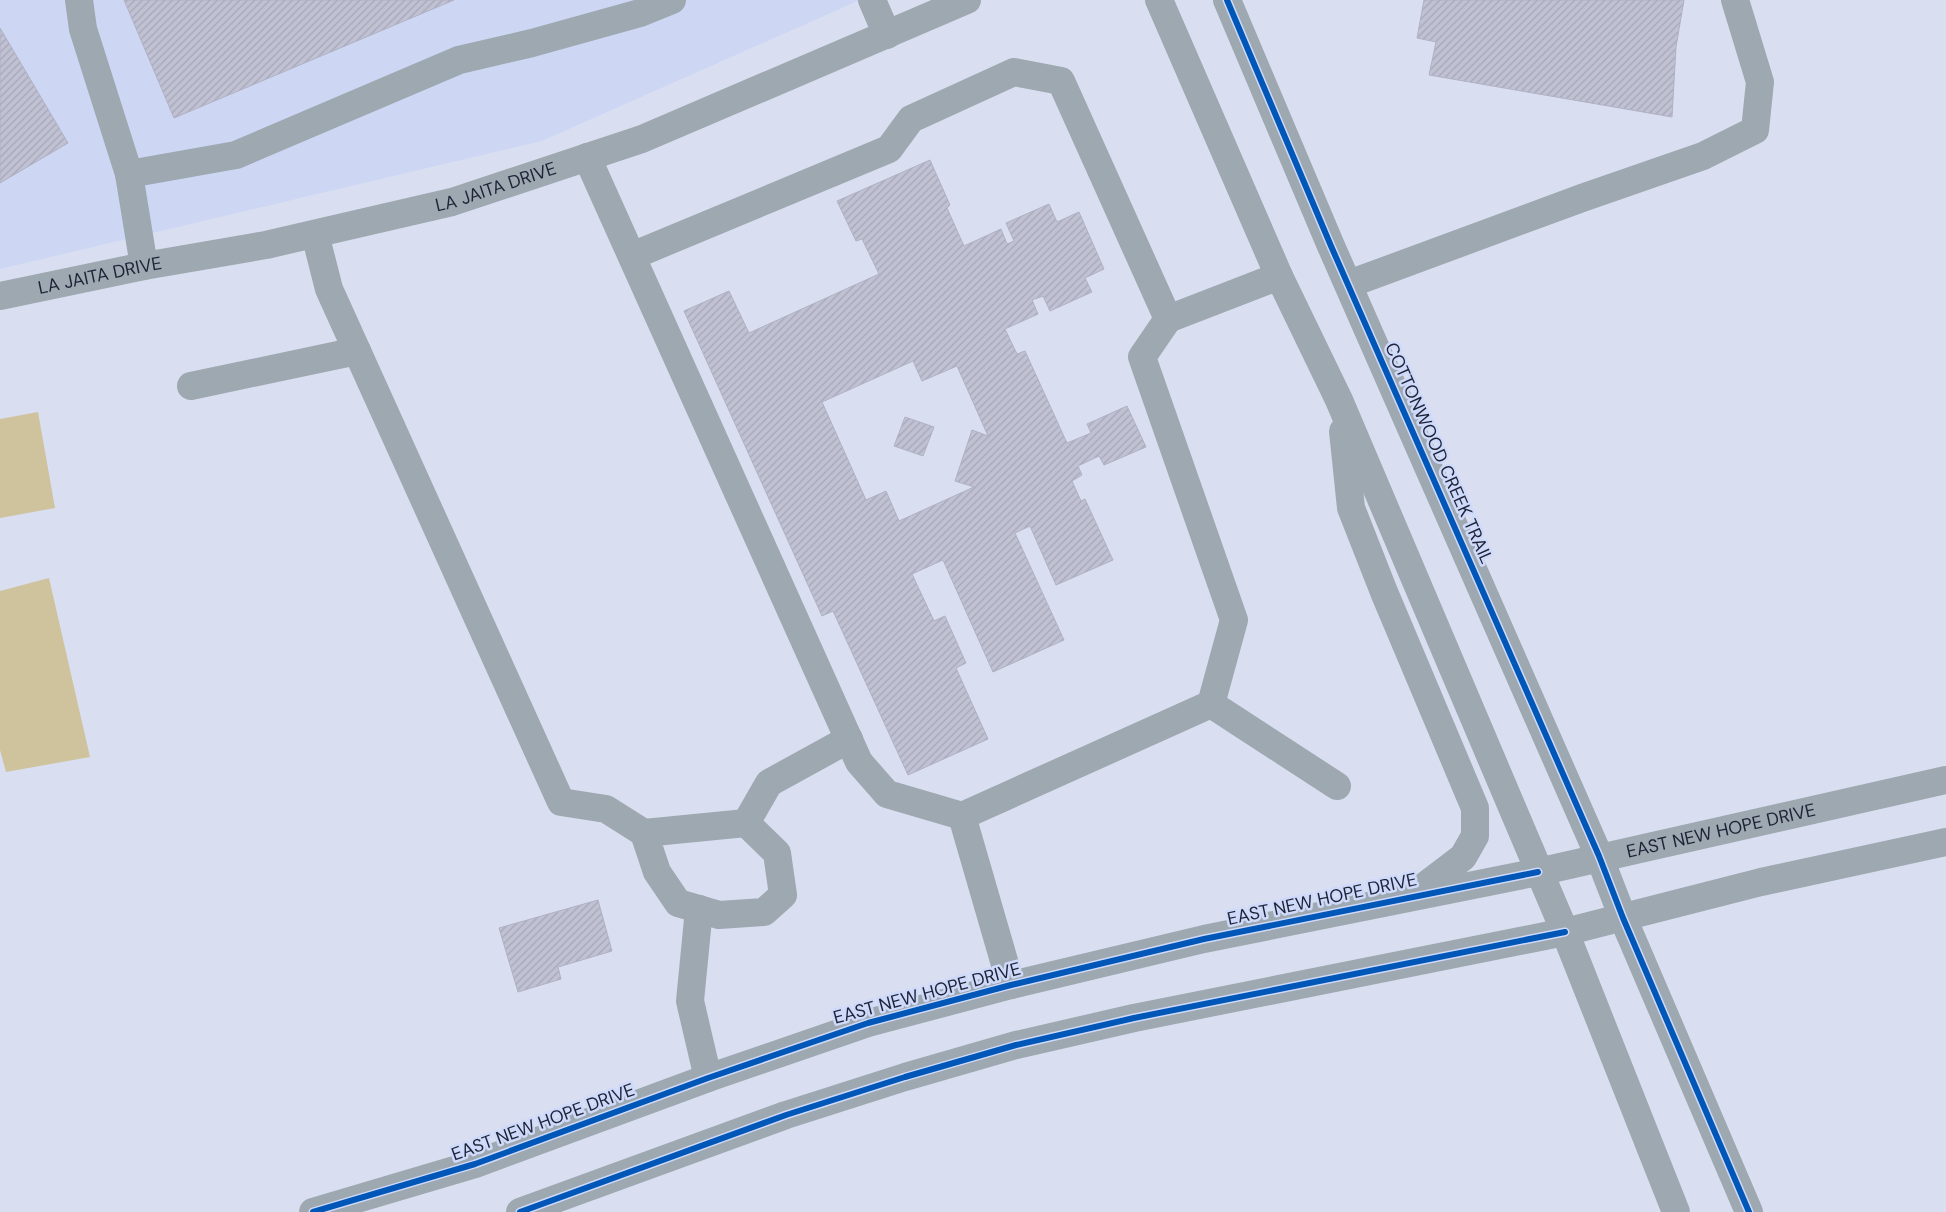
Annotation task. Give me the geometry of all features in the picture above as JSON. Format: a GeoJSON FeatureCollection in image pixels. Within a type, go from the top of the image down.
{"type":"FeatureCollection","features":[{"type":"Feature","properties":{"kind":"street"},"geometry":{"type":"LineString","coordinates":[[79,0],[83,29],[129,174],[144,266]]}},
{"type":"Feature","properties":{"kind":"street"},"geometry":{"type":"LineString","coordinates":[[129,174],[236,155],[459,60],[532,43],[640,13],[672,0]]}},
{"type":"Feature","properties":{"kind":"street"},"geometry":{"type":"LineString","coordinates":[[872,0],[887,35]]}},
{"type":"Feature","properties":{"kind":"street","name":"LA JAITA DRIVE"},"geometry":{"type":"LineString","coordinates":[[0,296],[144,266],[266,245],[452,202],[642,139],[967,0]]}},
{"type":"Feature","properties":{"kind":"street"},"geometry":{"type":"LineString","coordinates":[[1159,0],[1279,276],[1339,400],[1565,932],[1676,1212]]}},
{"type":"Feature","properties":{"kind":"street","name":"COTTONWOOD CREEK TRAIL"},"geometry":{"type":"LineString","coordinates":[[1227,0],[1348,284],[1599,856],[1623,918],[1750,1212]]}},
{"type":"Feature","properties":{"kind":"street"},"geometry":{"type":"LineString","coordinates":[[1348,284],[1703,156],[1755,130],[1760,82],[1735,0]]}},
{"type":"Feature","properties":{"kind":"street"},"geometry":{"type":"LineString","coordinates":[[632,256],[889,149],[911,119],[1014,72],[1061,81],[1168,319]]}},
{"type":"Feature","properties":{"kind":"street"},"geometry":{"type":"LineString","coordinates":[[588,157],[859,762],[887,794],[962,816],[1211,704]]}},
{"type":"Feature","properties":{"kind":"street"},"geometry":{"type":"LineString","coordinates":[[314,234],[329,289],[561,802],[606,809],[644,833],[746,823],[777,853],[784,895],[764,912],[719,915],[678,903],[657,872],[644,833]]}},
{"type":"Feature","properties":{"kind":"street"},"geometry":{"type":"LineString","coordinates":[[1211,704],[1234,620],[1142,357],[1168,319],[1279,276]]}},
{"type":"Feature","properties":{"kind":"street"},"geometry":{"type":"LineString","coordinates":[[191,386],[357,351]]}},
{"type":"Feature","properties":{"kind":"street"},"geometry":{"type":"LineString","coordinates":[[1339,400],[1351,508],[1384,592],[1475,808],[1475,836],[1463,857],[1411,896]]}},
{"type":"Feature","properties":{"kind":"street"},"geometry":{"type":"LineString","coordinates":[[1211,704],[1337,786]]}},
{"type":"Feature","properties":{"kind":"street"},"geometry":{"type":"LineString","coordinates":[[746,823],[769,783],[849,739]]}},
{"type":"Feature","properties":{"kind":"street","name":"EAST NEW HOPE DRIVE"},"geometry":{"type":"LineString","coordinates":[[318,1211],[475,1164],[708,1078],[868,1022],[1011,985],[1204,939],[1538,872],[1599,856],[1946,780]]}},
{"type":"Feature","properties":{"kind":"street"},"geometry":{"type":"LineString","coordinates":[[962,816],[1011,985]]}},
{"type":"Feature","properties":{"kind":"street"},"geometry":{"type":"LineString","coordinates":[[520,1212],[786,1115],[904,1077],[1016,1045],[1134,1018],[1565,932],[1761,882],[1946,842]]}},
{"type":"Feature","properties":{"kind":"street"},"geometry":{"type":"LineString","coordinates":[[699,909],[690,1001],[708,1078]]}},
{"type":"Feature","properties":{"kind":"shaded area"},"geometry":{"type":"Polygon","coordinates":[[[0,0],[860,0],[542,141],[0,269],[0,0]]]}},
{"type":"Feature","properties":{"kind":"shaded area"},"geometry":{"type":"Polygon","coordinates":[[[38,412],[55,508],[0,518],[0,419],[38,412]]]}},
{"type":"Feature","properties":{"kind":"shaded area"},"geometry":{"type":"Polygon","coordinates":[[[49,578],[90,757],[6,772],[0,750],[0,591],[49,578]]]}},
{"type":"Feature","properties":{"kind":"building"},"geometry":{"type":"Polygon","coordinates":[[[124,0],[454,0],[174,118],[124,0]]]}},
{"type":"Feature","properties":{"kind":"building"},"geometry":{"type":"Polygon","coordinates":[[[1424,0],[1684,0],[1676,47],[1672,117],[1429,75],[1436,42],[1417,38],[1424,0]]]}},
{"type":"Feature","properties":{"kind":"building"},"geometry":{"type":"Polygon","coordinates":[[[0,28],[68,143],[0,183],[0,28]]]}},
{"type":"Feature","properties":{"kind":"building"},"geometry":{"type":"Polygon","coordinates":[[[930,160],[950,205],[947,208],[964,246],[1001,229],[1007,244],[1014,241],[1006,223],[1049,204],[1057,222],[1079,212],[1104,269],[1085,278],[1092,292],[1050,311],[1043,296],[1032,300],[1038,314],[1005,329],[1017,354],[1025,351],[1067,443],[1091,433],[1087,424],[1127,406],[1146,447],[1104,465],[1099,456],[1078,466],[1082,475],[1072,481],[1081,501],[1085,499],[1113,560],[1056,585],[1030,526],[1015,533],[1064,640],[993,672],[943,560],[912,574],[934,621],[945,616],[966,663],[956,668],[988,739],[908,775],[833,611],[822,616],[684,311],[729,291],[749,333],[879,274],[862,239],[856,241],[837,201],[930,160]],[[913,361],[822,402],[866,500],[886,491],[899,521],[974,487],[955,481],[972,430],[988,436],[957,366],[922,381],[913,361]]]}},
{"type":"Feature","properties":{"kind":"building"},"geometry":{"type":"Polygon","coordinates":[[[905,417],[934,427],[923,456],[894,446],[905,417]]]}},
{"type":"Feature","properties":{"kind":"building"},"geometry":{"type":"Polygon","coordinates":[[[598,900],[612,951],[558,967],[561,979],[518,992],[499,928],[598,900]]]}},
{"type":"Feature","properties":{"kind":"cycle path"},"geometry":{"type":"LineString","coordinates":[[1227,0],[1331,246],[1599,856],[1623,918],[1749,1212]]}},
{"type":"Feature","properties":{"kind":"cycle path"},"geometry":{"type":"LineString","coordinates":[[313,1212],[475,1164],[708,1078],[868,1023],[1011,985],[1204,939],[1538,872]]}},
{"type":"Feature","properties":{"kind":"cycle path"},"geometry":{"type":"LineString","coordinates":[[520,1212],[786,1115],[905,1077],[1016,1045],[1134,1018],[1565,932]]}}]}
